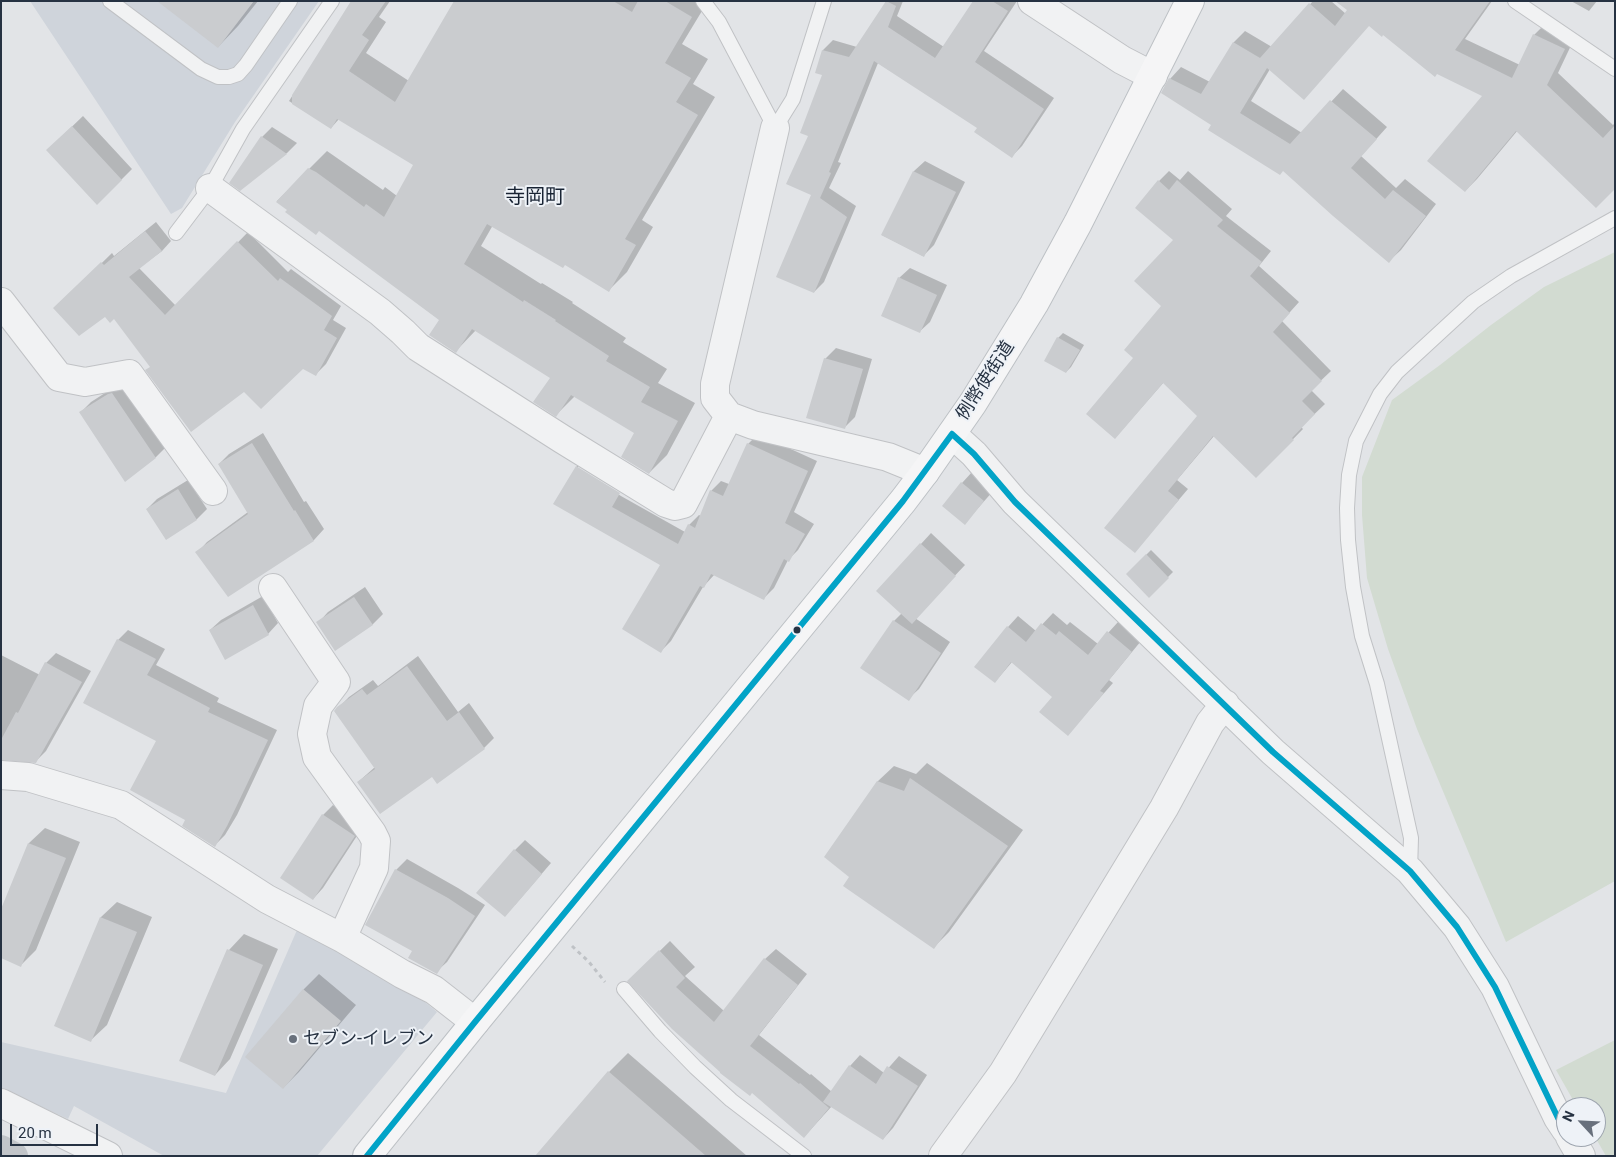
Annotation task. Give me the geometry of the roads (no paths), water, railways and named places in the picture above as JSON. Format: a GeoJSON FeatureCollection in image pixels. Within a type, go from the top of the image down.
{"type":"FeatureCollection","features":[{"type":"Feature","properties":{"kind":"main road","name":"例幣使街道"},"geometry":{"type":"LineString","coordinates":[[952,434],[1034,304],[1078,223],[1190,1]]}},
{"type":"Feature","properties":{"kind":"main road"},"geometry":{"type":"LineString","coordinates":[[367,1156],[896,509],[952,434]]}},
{"type":"Feature","properties":{"kind":"main road"},"geometry":{"type":"LineString","coordinates":[[1,1149],[14,1156]]}},
{"type":"Feature","properties":{"kind":"street"},"geometry":{"type":"LineString","coordinates":[[1032,1],[1122,60],[1153,76]]}},
{"type":"Feature","properties":{"kind":"street"},"geometry":{"type":"LineString","coordinates":[[775,128],[715,384],[715,398],[729,416],[753,425],[888,457],[925,472]]}},
{"type":"Feature","properties":{"kind":"street"},"geometry":{"type":"LineString","coordinates":[[210,188],[380,312],[418,347],[666,503],[675,506],[683,504],[729,416]]}},
{"type":"Feature","properties":{"kind":"street"},"geometry":{"type":"LineString","coordinates":[[1,302],[59,377],[85,382],[129,374],[213,491]]}},
{"type":"Feature","properties":{"kind":"street","name":"例幣使街道"},"geometry":{"type":"LineString","coordinates":[[952,434],[974,454],[1015,502],[1274,752],[1410,871],[1457,927],[1495,987],[1556,1114]]}},
{"type":"Feature","properties":{"kind":"street"},"geometry":{"type":"LineString","coordinates":[[273,588],[336,682],[318,706],[312,734],[317,757],[372,832],[376,841],[374,868],[342,938]]}},
{"type":"Feature","properties":{"kind":"street"},"geometry":{"type":"LineString","coordinates":[[943,1156],[1003,1073],[1164,808],[1210,723],[1225,704]]}},
{"type":"Feature","properties":{"kind":"street"},"geometry":{"type":"LineString","coordinates":[[1,775],[28,777],[121,805],[267,899],[342,938],[386,965],[434,990],[475,1022]]}},
{"type":"Feature","properties":{"kind":"street"},"geometry":{"type":"LineString","coordinates":[[1,1104],[108,1156]]}},
{"type":"Feature","properties":{"kind":"lane"},"geometry":{"type":"LineString","coordinates":[[110,1],[201,70],[218,77],[229,77],[238,74],[290,1]]}},
{"type":"Feature","properties":{"kind":"lane"},"geometry":{"type":"LineString","coordinates":[[176,233],[210,188],[243,129],[332,1]]}},
{"type":"Feature","properties":{"kind":"lane"},"geometry":{"type":"LineString","coordinates":[[703,1],[719,22],[775,128]]}},
{"type":"Feature","properties":{"kind":"lane"},"geometry":{"type":"LineString","coordinates":[[775,128],[793,99],[824,1]]}},
{"type":"Feature","properties":{"kind":"lane"},"geometry":{"type":"LineString","coordinates":[[1515,1],[1615,69]]}},
{"type":"Feature","properties":{"kind":"lane"},"geometry":{"type":"LineString","coordinates":[[1410,871],[1411,838],[1377,684],[1362,636],[1353,587],[1347,508],[1349,475],[1356,441],[1380,394],[1397,372],[1473,302],[1511,276],[1615,218]]}},
{"type":"Feature","properties":{"kind":"lane"},"geometry":{"type":"LineString","coordinates":[[624,989],[695,1068],[731,1100],[804,1156]]}},
{"type":"Feature","properties":{"kind":"place","name":"セブン-イレブン"},"geometry":{"type":"Point","coordinates":[293,1039]}},
{"type":"Feature","properties":{"kind":"district","name":"寺岡町"},"geometry":{"type":"Point","coordinates":[535,198]}}]}
